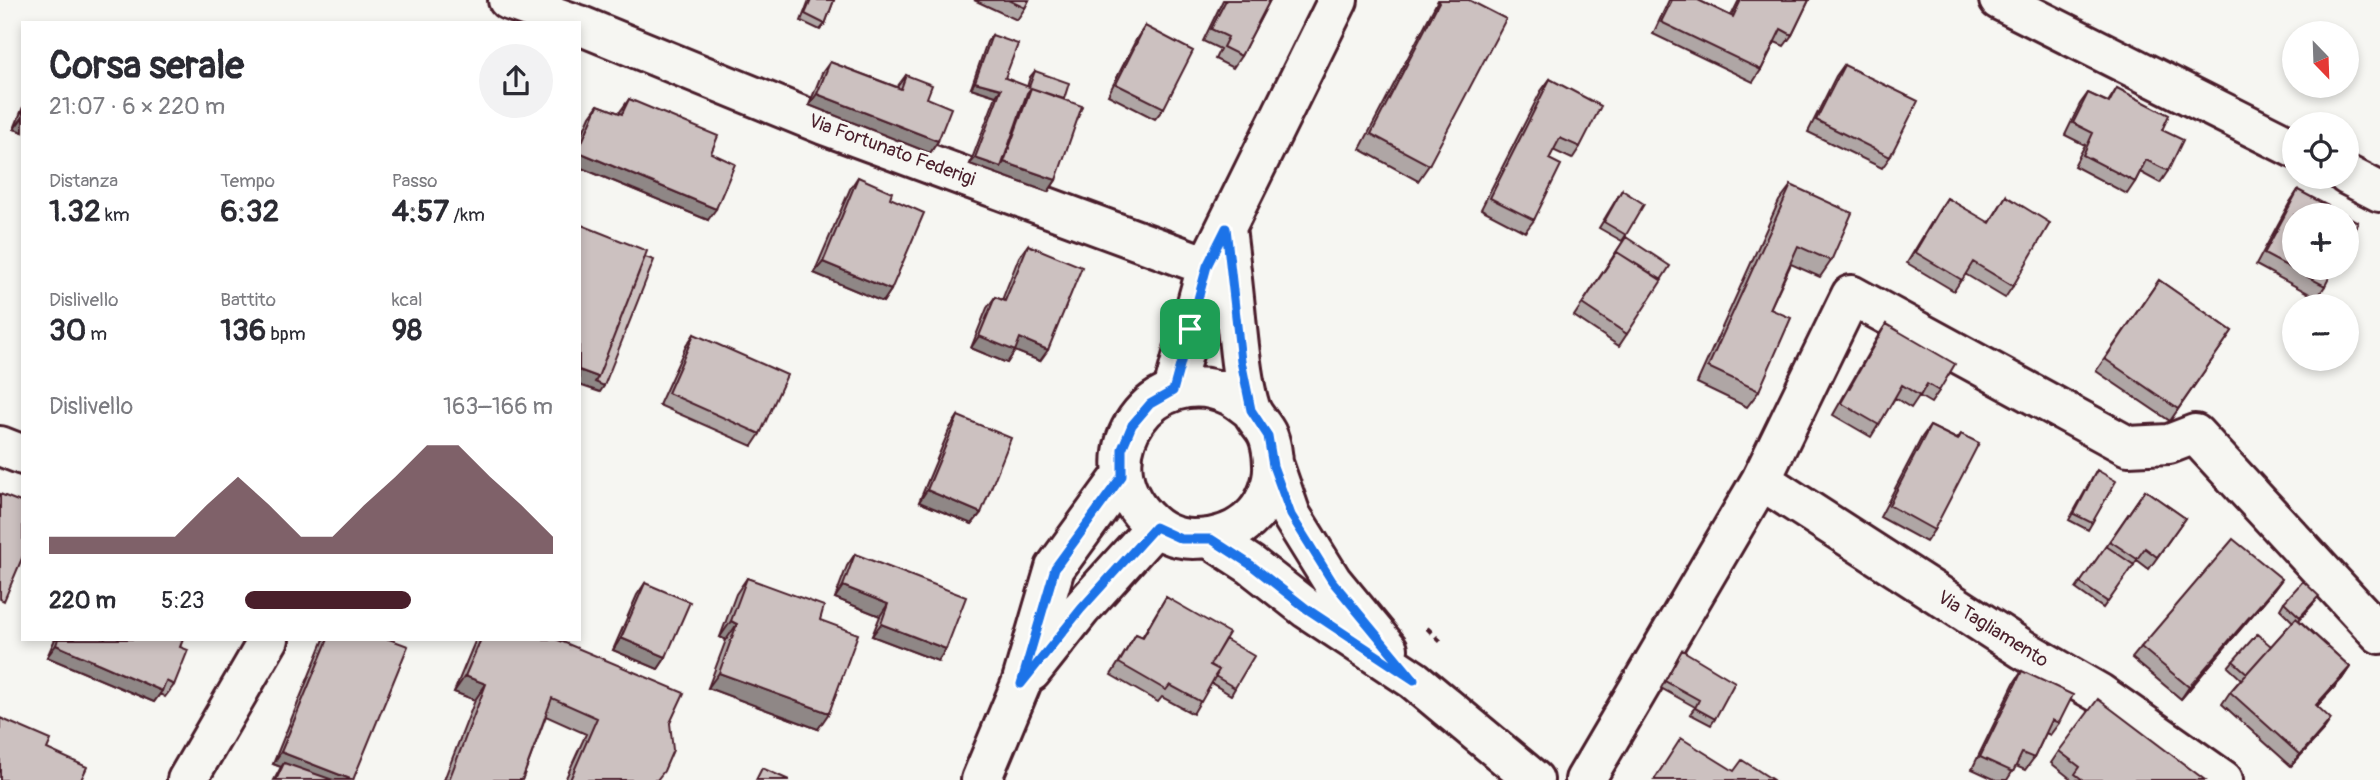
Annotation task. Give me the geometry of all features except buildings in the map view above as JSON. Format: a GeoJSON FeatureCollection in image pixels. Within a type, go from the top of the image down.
{"type":"FeatureCollection","features":[{"type":"Feature","properties":{"kind":"street","name":"Via Fortunato Federigi"},"geometry":{"type":"LineString","coordinates":[[508,0],[565,21]]}},
{"type":"Feature","properties":{"kind":"street"},"geometry":{"type":"LineString","coordinates":[[1173,391],[1207,266],[1338,0]]}},
{"type":"Feature","properties":{"kind":"street"},"geometry":{"type":"LineString","coordinates":[[1999,0],[2282,143]]}},
{"type":"Feature","properties":{"kind":"street","name":"Via Fortunato Federigi"},"geometry":{"type":"LineString","coordinates":[[581,27],[824,125],[1207,266]]}},
{"type":"Feature","properties":{"kind":"street"},"geometry":{"type":"LineString","coordinates":[[2359,181],[2380,192]]}},
{"type":"Feature","properties":{"kind":"street"},"geometry":{"type":"LineString","coordinates":[[1226,228],[1241,361],[1251,410],[1268,436],[1273,466],[1291,515],[1332,581],[1414,680]]}},
{"type":"Feature","properties":{"kind":"street"},"geometry":{"type":"LineString","coordinates":[[1584,780],[1761,480],[1851,295],[2127,446],[2169,444],[2195,434],[2380,634]]}},
{"type":"Feature","properties":{"kind":"street"},"geometry":{"type":"LineString","coordinates":[[1251,410],[1228,394],[1201,388],[1173,391],[1150,404],[1132,425],[1122,449],[1122,476],[1133,505],[1155,527],[1181,539],[1211,539],[1235,530],[1255,514],[1269,492],[1273,466]]}},
{"type":"Feature","properties":{"kind":"street"},"geometry":{"type":"LineString","coordinates":[[0,446],[21,454]]}},
{"type":"Feature","properties":{"kind":"street"},"geometry":{"type":"LineString","coordinates":[[981,780],[1021,684],[1055,568],[1122,476]]}},
{"type":"Feature","properties":{"kind":"street","name":"Via Tagliamento"},"geometry":{"type":"LineString","coordinates":[[1761,480],[2024,650],[2099,694],[2223,780]]}},
{"type":"Feature","properties":{"kind":"street"},"geometry":{"type":"LineString","coordinates":[[1021,684],[1081,609],[1155,527]]}},
{"type":"Feature","properties":{"kind":"street"},"geometry":{"type":"LineString","coordinates":[[1211,539],[1251,565],[1307,609],[1414,680],[1534,780]]}},
{"type":"Feature","properties":{"kind":"street"},"geometry":{"type":"LineString","coordinates":[[187,780],[268,641]]}},
{"type":"Feature","properties":{"kind":"path"},"geometry":{"type":"LineString","coordinates":[[1425,626],[1443,644]]}},
{"type":"Feature","properties":{"kind":"route"},"geometry":{"type":"LineString","coordinates":[[1226,228],[1241,361],[1251,410],[1268,436],[1273,466],[1291,515],[1332,581],[1414,680],[1307,609],[1251,565],[1211,539],[1181,539],[1155,527],[1081,609],[1021,684],[1055,568],[1122,476],[1122,449],[1132,425],[1150,404],[1173,391],[1190,329],[1207,266],[1226,228]]}}]}
